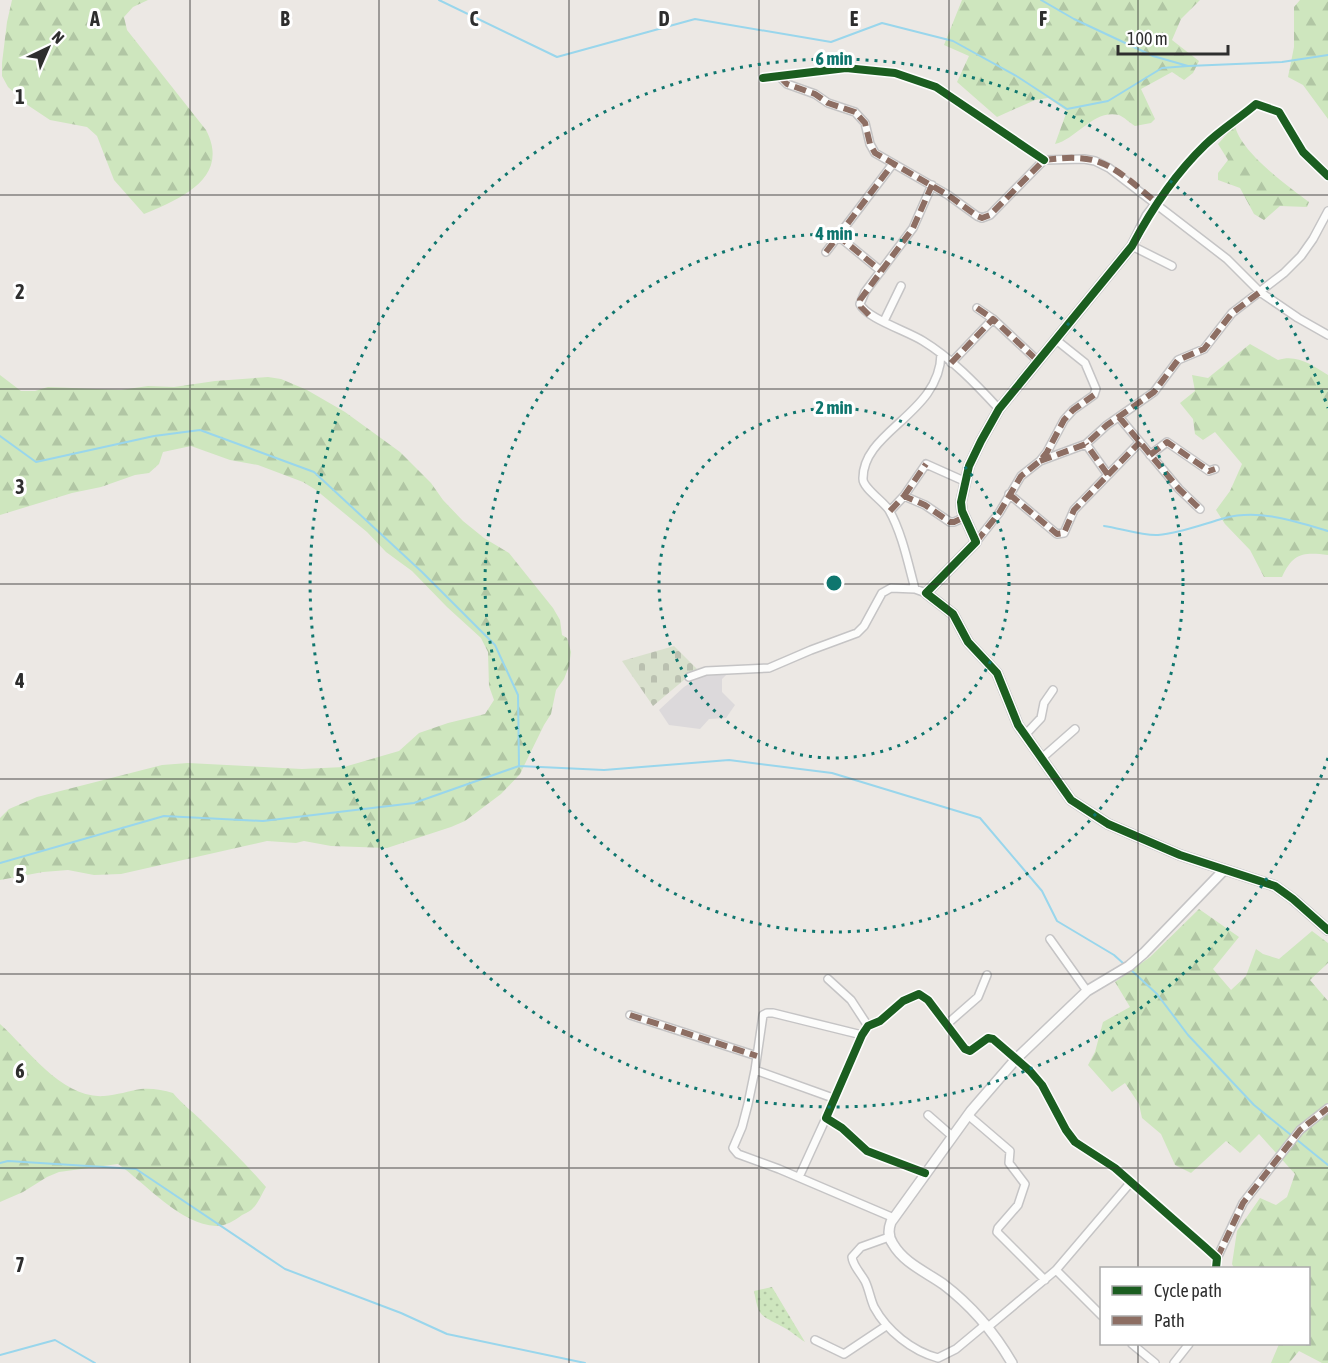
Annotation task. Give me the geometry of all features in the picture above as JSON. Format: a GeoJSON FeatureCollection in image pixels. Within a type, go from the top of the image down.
{"type":"FeatureCollection","features":[{"type":"Feature","properties":{"kind":"street"},"geometry":{"type":"LineString","coordinates":[[763,78],[846,68],[895,73],[936,87],[1044,160],[1095,161],[1127,180],[1227,259],[1260,292],[1328,335]]}},
{"type":"Feature","properties":{"kind":"street"},"geometry":{"type":"LineString","coordinates":[[780,77],[787,84],[815,94],[828,103],[855,112],[865,123],[870,144],[875,153],[892,165],[948,195],[977,216],[987,217],[1044,160]]}},
{"type":"Feature","properties":{"kind":"street"},"geometry":{"type":"LineString","coordinates":[[976,542],[961,502],[964,481],[969,466],[999,409],[1132,246],[1147,216],[1185,166],[1206,143],[1256,104],[1279,112],[1303,152],[1328,176]]}},
{"type":"Feature","properties":{"kind":"street"},"geometry":{"type":"LineString","coordinates":[[826,252],[892,165]]}},
{"type":"Feature","properties":{"kind":"street"},"geometry":{"type":"LineString","coordinates":[[932,186],[913,228],[865,292],[860,304],[869,315],[922,340],[941,354],[999,409]]}},
{"type":"Feature","properties":{"kind":"street"},"geometry":{"type":"LineString","coordinates":[[926,593],[976,542],[999,513],[1021,476],[1040,461],[1086,444],[1154,392],[1178,360],[1204,349],[1232,314],[1284,273],[1301,256],[1328,211]]}},
{"type":"Feature","properties":{"kind":"street"},"geometry":{"type":"LineString","coordinates":[[837,235],[881,272]]}},
{"type":"Feature","properties":{"kind":"street"},"geometry":{"type":"LineString","coordinates":[[1132,246],[1172,266]]}},
{"type":"Feature","properties":{"kind":"street"},"geometry":{"type":"LineString","coordinates":[[884,321],[901,286]]}},
{"type":"Feature","properties":{"kind":"street"},"geometry":{"type":"LineString","coordinates":[[977,308],[993,319],[1038,361]]}},
{"type":"Feature","properties":{"kind":"street"},"geometry":{"type":"LineString","coordinates":[[951,363],[993,319]]}},
{"type":"Feature","properties":{"kind":"street"},"geometry":{"type":"LineString","coordinates":[[1040,461],[1064,420],[1094,395],[1096,388],[1085,363],[1055,339]]}},
{"type":"Feature","properties":{"kind":"street"},"geometry":{"type":"LineString","coordinates":[[915,589],[890,511],[865,486],[863,480],[868,460],[876,445],[916,409],[932,387],[941,368],[941,354]]}},
{"type":"Feature","properties":{"kind":"street"},"geometry":{"type":"LineString","coordinates":[[1119,417],[1184,495],[1200,509]]}},
{"type":"Feature","properties":{"kind":"street"},"geometry":{"type":"LineString","coordinates":[[1010,494],[1054,532],[1061,535],[1074,510],[1140,442]]}},
{"type":"Feature","properties":{"kind":"street"},"geometry":{"type":"LineString","coordinates":[[1150,455],[1167,442],[1209,471],[1215,469]]}},
{"type":"Feature","properties":{"kind":"street"},"geometry":{"type":"LineString","coordinates":[[1086,444],[1108,475]]}},
{"type":"Feature","properties":{"kind":"street"},"geometry":{"type":"LineString","coordinates":[[890,511],[904,496],[926,464],[964,481]]}},
{"type":"Feature","properties":{"kind":"street"},"geometry":{"type":"LineString","coordinates":[[904,496],[925,505],[950,522],[965,517]]}},
{"type":"Feature","properties":{"kind":"street"},"geometry":{"type":"LineString","coordinates":[[689,677],[706,670],[769,668],[857,633],[864,626],[879,597],[886,591],[898,587],[926,593],[953,614],[968,642],[997,673],[1025,735],[1071,800],[1108,824],[1180,855],[1275,886],[1328,930]]}},
{"type":"Feature","properties":{"kind":"street"},"geometry":{"type":"LineString","coordinates":[[1025,735],[1041,718],[1044,703],[1053,690]]}},
{"type":"Feature","properties":{"kind":"street"},"geometry":{"type":"LineString","coordinates":[[1042,758],[1074,729]]}},
{"type":"Feature","properties":{"kind":"street"},"geometry":{"type":"LineString","coordinates":[[1012,1363],[987,1326],[953,1293],[904,1257],[894,1246],[889,1237],[889,1227],[952,1136],[1016,1059],[1087,991],[1126,968],[1144,953],[1224,870]]}},
{"type":"Feature","properties":{"kind":"street"},"geometry":{"type":"LineString","coordinates":[[1050,939],[1087,991]]}},
{"type":"Feature","properties":{"kind":"street"},"geometry":{"type":"LineString","coordinates":[[946,1025],[978,997],[987,975]]}},
{"type":"Feature","properties":{"kind":"street"},"geometry":{"type":"LineString","coordinates":[[828,979],[850,1000],[868,1026]]}},
{"type":"Feature","properties":{"kind":"street"},"geometry":{"type":"LineString","coordinates":[[799,1177],[862,1035],[868,1026],[880,1021],[909,996],[919,994],[928,1000],[968,1051],[990,1038],[997,1042],[1037,1079],[1047,1092],[1066,1130],[1075,1142],[1107,1161],[1217,1258]]}},
{"type":"Feature","properties":{"kind":"street"},"geometry":{"type":"LineString","coordinates":[[862,1035],[767,1012],[762,1019],[756,1070],[742,1127],[733,1148],[738,1154],[799,1177],[894,1218]]}},
{"type":"Feature","properties":{"kind":"street"},"geometry":{"type":"LineString","coordinates":[[630,1015],[757,1056]]}},
{"type":"Feature","properties":{"kind":"street"},"geometry":{"type":"LineString","coordinates":[[756,1070],[833,1098]]}},
{"type":"Feature","properties":{"kind":"street"},"geometry":{"type":"LineString","coordinates":[[1216,1267],[1217,1258],[1243,1203],[1288,1143],[1300,1130],[1328,1108]]}},
{"type":"Feature","properties":{"kind":"street"},"geometry":{"type":"LineString","coordinates":[[928,1115],[952,1136]]}},
{"type":"Feature","properties":{"kind":"street"},"geometry":{"type":"LineString","coordinates":[[968,1115],[1007,1148],[1011,1154],[1009,1163],[1025,1184],[1018,1205],[997,1232],[1045,1280]]}},
{"type":"Feature","properties":{"kind":"street"},"geometry":{"type":"LineString","coordinates":[[826,1118],[842,1128],[867,1151],[925,1173]]}},
{"type":"Feature","properties":{"kind":"street"},"geometry":{"type":"LineString","coordinates":[[889,1237],[861,1247],[852,1257],[855,1266],[867,1285],[875,1308],[886,1326],[913,1346],[938,1358],[956,1349],[987,1326],[1056,1270],[1131,1182]]}},
{"type":"Feature","properties":{"kind":"street"},"geometry":{"type":"LineString","coordinates":[[1056,1270],[1100,1315]]}},
{"type":"Feature","properties":{"kind":"street"},"geometry":{"type":"LineString","coordinates":[[815,1340],[844,1354],[886,1326]]}},
{"type":"Feature","properties":{"kind":"street"},"geometry":{"type":"LineString","coordinates":[[1133,1345],[1155,1363]]}},
{"type":"Feature","properties":{"kind":"street"},"geometry":{"type":"LineString","coordinates":[[1173,1363],[1188,1345]]}},
{"type":"Feature","properties":{"kind":"shaded area"},"geometry":{"type":"Polygon","coordinates":[[[706,673],[728,673],[722,679],[722,692],[735,705],[726,718],[709,719],[700,729],[669,725],[659,710],[684,687],[706,673]]]}},
{"type":"Feature","properties":{"kind":"green space"},"geometry":{"type":"Polygon","coordinates":[[[12,0],[148,0],[133,7],[124,17],[127,30],[206,130],[212,147],[212,161],[207,174],[198,184],[172,201],[144,214],[114,180],[97,136],[87,127],[50,120],[29,106],[8,87],[2,76],[2,63],[12,0]]]}},
{"type":"Feature","properties":{"kind":"green space"},"geometry":{"type":"Polygon","coordinates":[[[962,0],[1200,0],[1181,19],[1172,40],[1199,61],[1193,73],[1184,80],[1172,72],[1141,89],[1155,119],[1151,123],[1135,126],[1119,115],[1110,114],[1093,120],[1071,137],[1055,144],[1067,111],[1048,98],[1035,100],[997,117],[957,82],[969,56],[944,45],[962,0]]]}},
{"type":"Feature","properties":{"kind":"green space"},"geometry":{"type":"Polygon","coordinates":[[[1300,0],[1328,0],[1328,119],[1303,85],[1288,77],[1294,47],[1294,7],[1300,0]]]}},
{"type":"Feature","properties":{"kind":"green space"},"geometry":{"type":"Polygon","coordinates":[[[1235,125],[1245,146],[1278,178],[1309,202],[1307,207],[1280,206],[1264,220],[1254,214],[1240,188],[1218,180],[1218,173],[1228,160],[1218,144],[1235,125]]]}},
{"type":"Feature","properties":{"kind":"green space"},"geometry":{"type":"Polygon","coordinates":[[[1250,344],[1278,360],[1298,359],[1328,375],[1328,555],[1305,554],[1300,556],[1290,563],[1282,577],[1264,577],[1250,550],[1225,524],[1216,510],[1230,491],[1242,464],[1215,432],[1203,440],[1195,434],[1193,419],[1180,403],[1195,391],[1192,375],[1208,378],[1250,344]]]}},
{"type":"Feature","properties":{"kind":"green space"},"geometry":{"type":"Polygon","coordinates":[[[0,375],[21,391],[35,391],[48,387],[121,390],[268,377],[281,379],[307,390],[345,412],[400,452],[431,483],[463,521],[484,538],[509,553],[553,608],[560,620],[562,635],[567,638],[571,652],[569,666],[556,690],[551,714],[520,774],[501,794],[465,821],[387,848],[331,846],[304,841],[296,843],[267,841],[121,874],[94,875],[68,870],[0,880],[0,818],[9,809],[37,797],[162,765],[188,763],[302,769],[344,767],[399,751],[419,733],[485,714],[494,700],[489,686],[488,652],[481,638],[412,571],[386,552],[367,532],[316,490],[303,482],[258,465],[230,460],[191,446],[163,452],[159,464],[149,473],[135,475],[101,487],[72,493],[0,515],[0,375]]]}},
{"type":"Feature","properties":{"kind":"green space"},"geometry":{"type":"Polygon","coordinates":[[[674,646],[697,669],[653,706],[622,661],[674,646]]]}},
{"type":"Feature","properties":{"kind":"green space"},"geometry":{"type":"Polygon","coordinates":[[[1199,909],[1239,937],[1213,969],[1231,990],[1246,976],[1256,949],[1279,959],[1312,931],[1328,943],[1328,963],[1310,980],[1328,1001],[1328,1363],[1322,1363],[1299,1351],[1289,1363],[1271,1363],[1279,1345],[1310,1345],[1310,1267],[1234,1267],[1232,1264],[1237,1231],[1260,1198],[1276,1205],[1287,1197],[1295,1174],[1259,1134],[1240,1153],[1226,1141],[1191,1173],[1175,1165],[1161,1134],[1142,1118],[1139,1104],[1125,1083],[1112,1092],[1088,1065],[1095,1052],[1103,1022],[1130,1007],[1115,982],[1150,957],[1199,909]]]}},
{"type":"Feature","properties":{"kind":"green space"},"geometry":{"type":"Polygon","coordinates":[[[0,1024],[47,1070],[74,1090],[89,1095],[104,1096],[141,1089],[173,1093],[266,1187],[256,1205],[227,1224],[216,1226],[203,1224],[190,1219],[164,1202],[118,1164],[59,1172],[0,1202],[0,1024]]]}},
{"type":"Feature","properties":{"kind":"green space"},"geometry":{"type":"Polygon","coordinates":[[[772,1287],[805,1342],[759,1311],[754,1291],[772,1287]]]}},
{"type":"Feature","properties":{"kind":"waterway"},"geometry":{"type":"LineString","coordinates":[[439,0],[557,57],[695,19],[831,42],[882,23],[953,41],[1018,77],[1067,109],[1108,101],[1162,68],[1188,66]]}},
{"type":"Feature","properties":{"kind":"waterway"},"geometry":{"type":"LineString","coordinates":[[1041,0],[1074,19],[1153,56],[1188,66],[1282,62],[1328,55]]}},
{"type":"Feature","properties":{"kind":"waterway"},"geometry":{"type":"LineString","coordinates":[[0,436],[36,462],[154,436],[200,430],[314,472],[422,572],[495,645],[518,695],[519,766]]}},
{"type":"Feature","properties":{"kind":"waterway"},"geometry":{"type":"LineString","coordinates":[[1104,526],[1158,535],[1225,518],[1251,515],[1277,517],[1328,531]]}},
{"type":"Feature","properties":{"kind":"waterway"},"geometry":{"type":"LineString","coordinates":[[0,863],[164,816],[263,821],[414,803],[519,766],[604,770],[729,760],[832,773],[980,818],[1042,891],[1057,921],[1114,955],[1124,964]]}},
{"type":"Feature","properties":{"kind":"waterway"},"geometry":{"type":"LineString","coordinates":[[1131,970],[1157,994],[1188,1035],[1254,1105],[1328,1165]]}},
{"type":"Feature","properties":{"kind":"waterway"},"geometry":{"type":"LineString","coordinates":[[0,1163],[8,1161],[136,1169],[285,1269],[401,1313],[447,1334],[585,1363]]}},
{"type":"Feature","properties":{"kind":"waterway"},"geometry":{"type":"LineString","coordinates":[[0,1355],[55,1340],[95,1363]]}},
{"type":"Feature","properties":{"kind":"marked path"},"geometry":{"type":"LineString","coordinates":[[780,77],[787,84],[815,94],[828,103],[855,112],[865,123],[870,144],[875,153],[948,195],[982,218],[990,215],[1044,160],[1083,158],[1104,164],[1121,174],[1157,203]]}},
{"type":"Feature","properties":{"kind":"marked path"},"geometry":{"type":"LineString","coordinates":[[826,252],[892,165]]}},
{"type":"Feature","properties":{"kind":"marked path"},"geometry":{"type":"LineString","coordinates":[[869,315],[861,307],[860,300],[913,228],[932,185]]}},
{"type":"Feature","properties":{"kind":"marked path"},"geometry":{"type":"LineString","coordinates":[[837,235],[881,271]]}},
{"type":"Feature","properties":{"kind":"marked path"},"geometry":{"type":"LineString","coordinates":[[1040,461],[1086,444],[1107,425],[1154,392],[1178,360],[1204,349],[1232,313],[1260,292]]}},
{"type":"Feature","properties":{"kind":"marked path"},"geometry":{"type":"LineString","coordinates":[[977,308],[993,319]]}},
{"type":"Feature","properties":{"kind":"marked path"},"geometry":{"type":"LineString","coordinates":[[951,363],[993,319],[1038,361]]}},
{"type":"Feature","properties":{"kind":"marked path"},"geometry":{"type":"LineString","coordinates":[[976,542],[999,513],[1021,476],[1040,461],[1047,452],[1064,420],[1073,410],[1094,395]]}},
{"type":"Feature","properties":{"kind":"marked path"},"geometry":{"type":"LineString","coordinates":[[1119,417],[1179,489],[1200,509]]}},
{"type":"Feature","properties":{"kind":"marked path"},"geometry":{"type":"LineString","coordinates":[[1108,475],[1140,442]]}},
{"type":"Feature","properties":{"kind":"marked path"},"geometry":{"type":"LineString","coordinates":[[1150,455],[1167,442],[1209,471],[1215,469]]}},
{"type":"Feature","properties":{"kind":"marked path"},"geometry":{"type":"LineString","coordinates":[[1009,494],[1057,534],[1064,533],[1074,510],[1108,475],[1086,444]]}},
{"type":"Feature","properties":{"kind":"marked path"},"geometry":{"type":"LineString","coordinates":[[904,496],[926,464]]}},
{"type":"Feature","properties":{"kind":"marked path"},"geometry":{"type":"LineString","coordinates":[[890,511],[904,496],[925,505],[950,522],[965,517]]}},
{"type":"Feature","properties":{"kind":"marked path"},"geometry":{"type":"LineString","coordinates":[[630,1015],[757,1056]]}},
{"type":"Feature","properties":{"kind":"marked path"},"geometry":{"type":"LineString","coordinates":[[1217,1258],[1243,1203],[1300,1130],[1328,1108]]}},
{"type":"Feature","properties":{"kind":"cycle path"},"geometry":{"type":"LineString","coordinates":[[763,78],[846,68],[895,73],[936,87],[1044,160]]}},
{"type":"Feature","properties":{"kind":"cycle path"},"geometry":{"type":"LineString","coordinates":[[1328,176],[1303,152],[1279,112],[1256,104],[1217,134],[1194,156],[1164,193],[1132,246],[999,409],[969,466],[961,502],[962,511],[976,542],[926,593],[953,614],[968,642],[997,673],[1018,725],[1071,800],[1108,824],[1180,855],[1275,886],[1328,930]]}},
{"type":"Feature","properties":{"kind":"cycle path"},"geometry":{"type":"LineString","coordinates":[[925,1173],[867,1151],[842,1128],[826,1118],[868,1026],[880,1021],[903,1001],[919,994],[928,1000],[965,1049],[970,1051],[988,1038],[993,1039],[1030,1071],[1042,1085],[1075,1142],[1115,1168],[1206,1248],[1217,1258],[1216,1267]]}}]}
